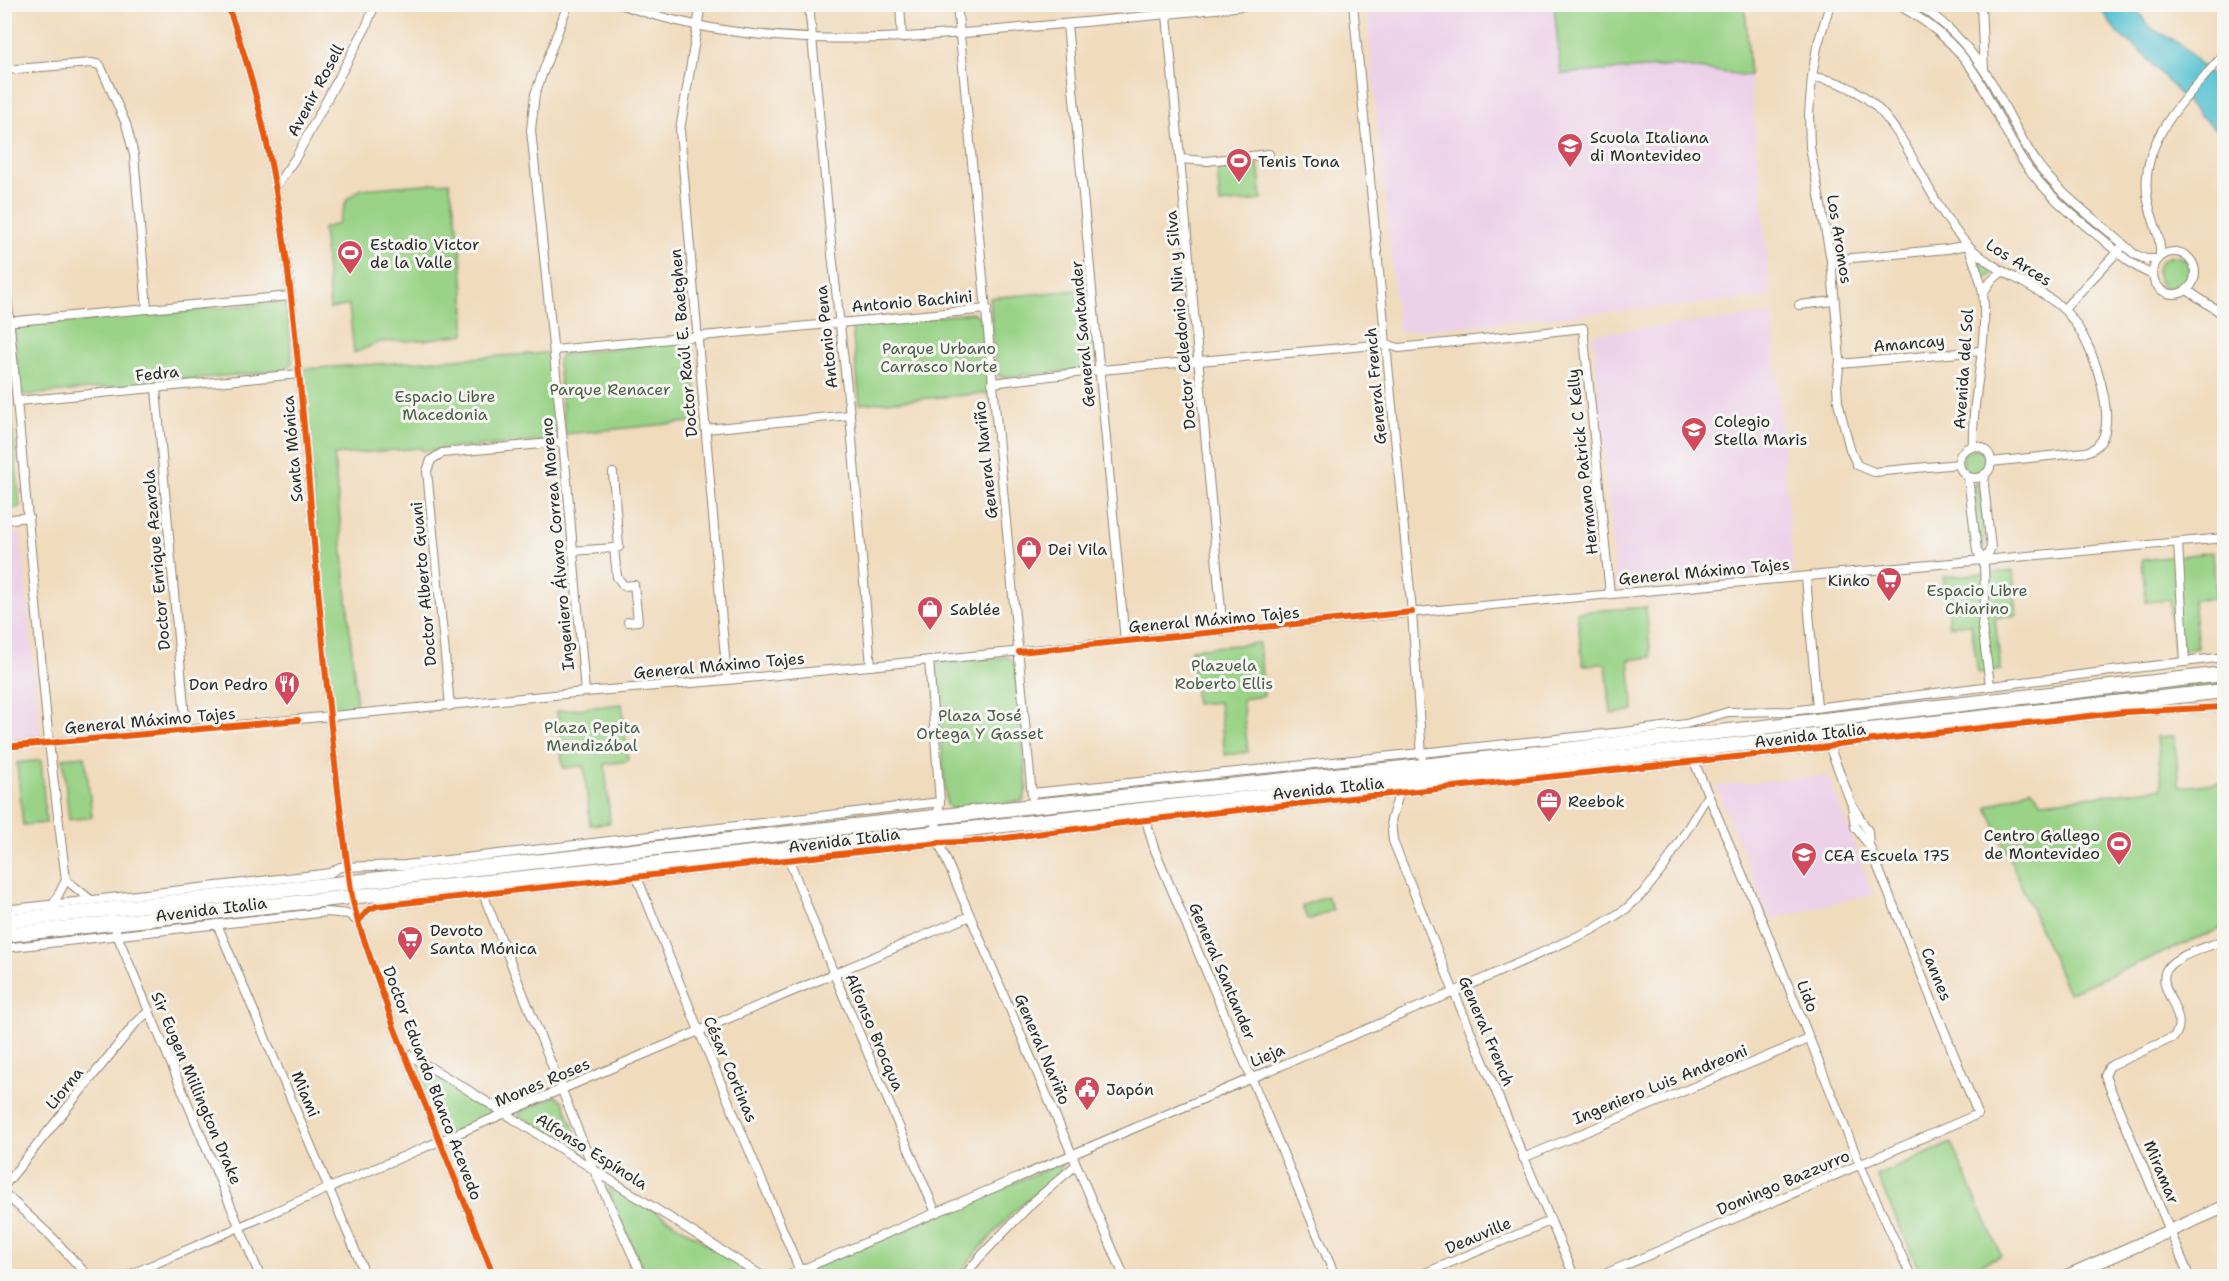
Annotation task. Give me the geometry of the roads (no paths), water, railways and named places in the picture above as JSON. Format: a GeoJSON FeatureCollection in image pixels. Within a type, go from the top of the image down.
{"type":"FeatureCollection","features":[{"type":"Feature","properties":{"kind":"main road","name":"Avenida Italia"},"geometry":{"type":"LineString","coordinates":[[4,921],[350,882],[405,870],[448,865],[962,814],[1032,799],[2224,674]]}},
{"type":"Feature","properties":{"kind":"main road","name":"Avenida Italia"},"geometry":{"type":"LineString","coordinates":[[4,935],[116,930],[295,903],[359,896],[410,897],[937,838],[964,830],[1147,815],[2159,704],[2224,691]]}},
{"type":"Feature","properties":{"kind":"main road"},"geometry":{"type":"LineString","coordinates":[[359,896],[363,889],[400,880],[405,870]]}},
{"type":"Feature","properties":{"kind":"main road"},"geometry":{"type":"LineString","coordinates":[[295,903],[341,889],[350,882]]}},
{"type":"Feature","properties":{"kind":"main road"},"geometry":{"type":"LineString","coordinates":[[2067,1276],[2224,1207]]}},
{"type":"Feature","properties":{"kind":"street","name":"Santa Mónica"},"geometry":{"type":"LineString","coordinates":[[227,4],[254,89],[276,186],[299,374],[331,717],[348,866],[350,882],[359,896]]}},
{"type":"Feature","properties":{"kind":"street","name":"Avenir Rosell"},"geometry":{"type":"LineString","coordinates":[[276,186],[296,157],[366,27],[375,4]]}},
{"type":"Feature","properties":{"kind":"street","name":"Ingeniero Álvaro Correa Moreno"},"geometry":{"type":"LineString","coordinates":[[568,4],[535,94],[531,115],[534,168],[563,442],[585,692]]}},
{"type":"Feature","properties":{"kind":"street"},"geometry":{"type":"LineString","coordinates":[[620,4],[647,14],[696,25],[812,39],[902,38],[1261,4],[1281,8],[1321,4]]}},
{"type":"Feature","properties":{"kind":"street","name":"Doctor Raúl E. Baetghen"},"geometry":{"type":"LineString","coordinates":[[701,4],[680,130],[727,680]]}},
{"type":"Feature","properties":{"kind":"street","name":"Antonio Pena"},"geometry":{"type":"LineString","coordinates":[[809,4],[831,244],[850,415],[872,666]]}},
{"type":"Feature","properties":{"kind":"street"},"geometry":{"type":"LineString","coordinates":[[900,4],[902,38]]}},
{"type":"Feature","properties":{"kind":"street","name":"General Nariño"},"geometry":{"type":"LineString","coordinates":[[957,4],[1032,799]]}},
{"type":"Feature","properties":{"kind":"street","name":"Doctor Celedonio Nin y Silva"},"geometry":{"type":"LineString","coordinates":[[1166,4],[1223,632]]}},
{"type":"Feature","properties":{"kind":"street","name":"General French"},"geometry":{"type":"LineString","coordinates":[[1353,4],[1412,612],[1422,759]]}},
{"type":"Feature","properties":{"kind":"street","name":"Los Aromos"},"geometry":{"type":"LineString","coordinates":[[1830,4],[1817,47],[1809,114],[1812,165],[1831,260],[1840,364],[1837,391],[1841,416],[1853,459],[1857,465],[1868,471],[1882,472],[1959,464]]}},
{"type":"Feature","properties":{"kind":"street"},"geometry":{"type":"LineString","coordinates":[[1896,4],[1940,33],[1980,74],[2012,142],[2036,179],[2055,200],[2133,265],[2153,275]]}},
{"type":"Feature","properties":{"kind":"street"},"geometry":{"type":"LineString","coordinates":[[1916,4],[1959,40],[2024,143],[2047,176],[2066,195],[2134,254],[2142,258],[2159,258],[2174,251]]}},
{"type":"Feature","properties":{"kind":"street"},"geometry":{"type":"LineString","coordinates":[[1980,74],[1981,4]]}},
{"type":"Feature","properties":{"kind":"street","name":"General Santander"},"geometry":{"type":"LineString","coordinates":[[1067,24],[1125,640]]}},
{"type":"Feature","properties":{"kind":"street"},"geometry":{"type":"LineString","coordinates":[[2160,240],[2174,251],[2182,252],[2189,257],[2195,267],[2195,277],[2187,290],[2178,294],[2163,291],[2156,284],[2153,275],[2154,265],[2159,258],[2160,240],[2147,195],[2146,177],[2151,152],[2160,131],[2173,112],[2223,56]]}},
{"type":"Feature","properties":{"kind":"street"},"geometry":{"type":"LineString","coordinates":[[4,70],[91,63],[100,65],[126,124],[134,155],[147,309]]}},
{"type":"Feature","properties":{"kind":"street","name":"Los Arces"},"geometry":{"type":"LineString","coordinates":[[1812,76],[1824,78],[1862,94],[1875,103],[1887,116],[1938,206],[1968,245],[2002,272],[2038,291],[2064,309],[2087,345],[2104,396],[2106,432],[2102,440],[2091,450],[1991,462]]}},
{"type":"Feature","properties":{"kind":"street"},"geometry":{"type":"LineString","coordinates":[[1180,159],[1207,160],[1269,154]]}},
{"type":"Feature","properties":{"kind":"street"},"geometry":{"type":"LineString","coordinates":[[2064,309],[2124,244]]}},
{"type":"Feature","properties":{"kind":"street"},"geometry":{"type":"LineString","coordinates":[[1831,260],[1968,245]]}},
{"type":"Feature","properties":{"kind":"street","name":"Avenida del Sol"},"geometry":{"type":"LineString","coordinates":[[1968,245],[1983,293],[1984,329],[1974,396],[1973,447]]}},
{"type":"Feature","properties":{"kind":"street"},"geometry":{"type":"LineString","coordinates":[[4,262],[7,322],[18,401],[49,743],[66,880],[54,904],[42,917]]}},
{"type":"Feature","properties":{"kind":"street","name":"Avenida del Sol"},"geometry":{"type":"LineString","coordinates":[[1983,293],[1991,281],[2002,272]]}},
{"type":"Feature","properties":{"kind":"street"},"geometry":{"type":"LineString","coordinates":[[2187,290],[2224,315]]}},
{"type":"Feature","properties":{"kind":"street"},"geometry":{"type":"LineString","coordinates":[[7,322],[290,296]]}},
{"type":"Feature","properties":{"kind":"street"},"geometry":{"type":"LineString","coordinates":[[1799,304],[1835,301]]}},
{"type":"Feature","properties":{"kind":"street","name":"Antonio Bachini"},"geometry":{"type":"LineString","coordinates":[[554,350],[987,309]]}},
{"type":"Feature","properties":{"kind":"street","name":"Hermano Patrick C Kelly"},"geometry":{"type":"LineString","coordinates":[[1386,344],[1399,348],[1583,328],[1610,594]]}},
{"type":"Feature","properties":{"kind":"street"},"geometry":{"type":"LineString","coordinates":[[992,383],[1198,360],[1386,344]]}},
{"type":"Feature","properties":{"kind":"street","name":"Amancay"},"geometry":{"type":"LineString","coordinates":[[1840,364],[1981,351]]}},
{"type":"Feature","properties":{"kind":"street","name":"Fedra"},"geometry":{"type":"LineString","coordinates":[[18,401],[299,374]]}},
{"type":"Feature","properties":{"kind":"street","name":"Doctor Enrique Azarola"},"geometry":{"type":"LineString","coordinates":[[156,389],[186,729]]}},
{"type":"Feature","properties":{"kind":"street"},"geometry":{"type":"LineString","coordinates":[[706,429],[850,415]]}},
{"type":"Feature","properties":{"kind":"street","name":"Doctor Alberto Guani"},"geometry":{"type":"LineString","coordinates":[[450,706],[427,471],[431,460],[442,453],[563,442]]}},
{"type":"Feature","properties":{"kind":"street"},"geometry":{"type":"LineString","coordinates":[[1985,474],[1977,478],[1968,477],[1963,473],[1959,464],[1962,453],[1973,447],[1985,450],[1991,462],[1985,474],[1984,491],[1991,548],[1984,561],[1985,598],[1982,626],[1990,686]]}},
{"type":"Feature","properties":{"kind":"street"},"geometry":{"type":"LineString","coordinates":[[572,551],[619,547],[613,473]]}},
{"type":"Feature","properties":{"kind":"street"},"geometry":{"type":"LineString","coordinates":[[1968,477],[1977,551],[1984,561]]}},
{"type":"Feature","properties":{"kind":"street"},"geometry":{"type":"LineString","coordinates":[[4,520],[29,517]]}},
{"type":"Feature","properties":{"kind":"street","name":"General Máximo Tajes"},"geometry":{"type":"LineString","coordinates":[[4,747],[727,680],[1412,612],[2224,538]]}},
{"type":"Feature","properties":{"kind":"street"},"geometry":{"type":"LineString","coordinates":[[2178,543],[2186,662]]}},
{"type":"Feature","properties":{"kind":"street"},"geometry":{"type":"LineString","coordinates":[[614,548],[617,577],[624,586],[634,585],[638,621],[628,622]]}},
{"type":"Feature","properties":{"kind":"street"},"geometry":{"type":"LineString","coordinates":[[1806,577],[1817,707]]}},
{"type":"Feature","properties":{"kind":"street","name":"Avenida Italia"},"geometry":{"type":"LineString","coordinates":[[1687,730],[1728,712],[1782,711],[2224,657]]}},
{"type":"Feature","properties":{"kind":"street"},"geometry":{"type":"LineString","coordinates":[[929,660],[940,802],[937,816],[937,838]]}},
{"type":"Feature","properties":{"kind":"street","name":"Avenida Italia"},"geometry":{"type":"LineString","coordinates":[[2159,704],[2189,710],[2224,707]]}},
{"type":"Feature","properties":{"kind":"street","name":"Lido"},"geometry":{"type":"LineString","coordinates":[[1687,730],[1691,756],[1764,925],[1860,1165],[1911,1276]]}},
{"type":"Feature","properties":{"kind":"street","name":"Cannes"},"geometry":{"type":"LineString","coordinates":[[1827,741],[1852,805],[1856,827],[1869,845],[1978,1114]]}},
{"type":"Feature","properties":{"kind":"street","name":"Avenida Italia"},"geometry":{"type":"LineString","coordinates":[[433,894],[483,894],[637,877],[789,860],[937,838],[982,841],[1147,815],[1399,794],[1691,756]]}},
{"type":"Feature","properties":{"kind":"street","name":"General French"},"geometry":{"type":"LineString","coordinates":[[1399,794],[1391,820],[1393,841],[1574,1276]]}},
{"type":"Feature","properties":{"kind":"street","name":"Lieja"},"geometry":{"type":"LineString","coordinates":[[787,1276],[1454,992],[1594,930],[1626,909],[1646,891],[1664,867],[1708,795]]}},
{"type":"Feature","properties":{"kind":"street","name":"Avenida Italia"},"geometry":{"type":"LineString","coordinates":[[595,849],[940,802]]}},
{"type":"Feature","properties":{"kind":"street"},"geometry":{"type":"LineString","coordinates":[[962,814],[964,830]]}},
{"type":"Feature","properties":{"kind":"street","name":"General Santander"},"geometry":{"type":"LineString","coordinates":[[1147,815],[1154,848],[1335,1276]]}},
{"type":"Feature","properties":{"kind":"street","name":"General Nariño"},"geometry":{"type":"LineString","coordinates":[[937,838],[1124,1276]]}},
{"type":"Feature","properties":{"kind":"street","name":"Alfonso Brocqua"},"geometry":{"type":"LineString","coordinates":[[789,860],[834,974],[936,1213]]}},
{"type":"Feature","properties":{"kind":"street","name":"Avenida Italia"},"geometry":{"type":"LineString","coordinates":[[4,910],[330,873],[339,867],[348,866],[405,870]]}},
{"type":"Feature","properties":{"kind":"street"},"geometry":{"type":"LineString","coordinates":[[405,870],[410,897]]}},
{"type":"Feature","properties":{"kind":"street","name":"César Cortinas"},"geometry":{"type":"LineString","coordinates":[[637,877],[800,1271]]}},
{"type":"Feature","properties":{"kind":"street"},"geometry":{"type":"LineString","coordinates":[[66,880],[91,900],[109,909]]}},
{"type":"Feature","properties":{"kind":"street"},"geometry":{"type":"LineString","coordinates":[[293,888],[295,903]]}},
{"type":"Feature","properties":{"kind":"street"},"geometry":{"type":"LineString","coordinates":[[483,894],[594,1170],[642,1276]]}},
{"type":"Feature","properties":{"kind":"street","name":"Doctor Eduardo Blanco Acevedo"},"geometry":{"type":"LineString","coordinates":[[359,896],[358,922],[404,1052],[494,1276]]}},
{"type":"Feature","properties":{"kind":"street","name":"Avenida Italia"},"geometry":{"type":"LineString","coordinates":[[4,948],[116,930],[217,924],[327,912],[348,914],[358,922],[372,907],[410,897]]}},
{"type":"Feature","properties":{"kind":"street","name":"Sir Eugen Millington Drake"},"geometry":{"type":"LineString","coordinates":[[109,909],[148,1011],[260,1276]]}},
{"type":"Feature","properties":{"kind":"street","name":"Mones Roses"},"geometry":{"type":"LineString","coordinates":[[127,1276],[970,916]]}},
{"type":"Feature","properties":{"kind":"street","name":"Miami"},"geometry":{"type":"LineString","coordinates":[[217,924],[366,1276]]}},
{"type":"Feature","properties":{"kind":"street","name":"Miramar"},"geometry":{"type":"LineString","coordinates":[[2189,1276],[2106,1079],[2109,1067],[2174,1037],[2178,1032],[2179,1018],[2165,981],[2169,966],[2180,958],[2224,940]]}},
{"type":"Feature","properties":{"kind":"street","name":"Liorna"},"geometry":{"type":"LineString","coordinates":[[4,1186],[134,1025],[148,1011]]}},
{"type":"Feature","properties":{"kind":"street","name":"Ingeniero Luis Andreoni"},"geometry":{"type":"LineString","coordinates":[[1523,1158],[1809,1039]]}},
{"type":"Feature","properties":{"kind":"street","name":"Alfonso Espínola"},"geometry":{"type":"LineString","coordinates":[[404,1052],[762,1276]]}},
{"type":"Feature","properties":{"kind":"street","name":"Domingo Bazzurro"},"geometry":{"type":"LineString","coordinates":[[1600,1276],[1978,1114]]}},
{"type":"Feature","properties":{"kind":"street"},"geometry":{"type":"LineString","coordinates":[[964,1276],[1032,1203],[1076,1165]]}},
{"type":"Feature","properties":{"kind":"street"},"geometry":{"type":"LineString","coordinates":[[4,1192],[52,1237],[88,1276]]}},
{"type":"Feature","properties":{"kind":"street","name":"Deauville"},"geometry":{"type":"LineString","coordinates":[[1418,1276],[1550,1221]]}},
{"type":"Feature","properties":{"kind":"water"},"geometry":{"type":"Polygon","coordinates":[[[2098,5],[2125,5],[2140,14],[2149,27],[2181,45],[2209,73],[2224,83],[2224,137],[2190,106],[2140,50],[2118,34],[2098,5]]]}},
{"type":"Feature","properties":{"kind":"place","name":"Scuola Italiana di Montevideo"},"geometry":{"type":"Point","coordinates":[1570,169]}},
{"type":"Feature","properties":{"kind":"place","name":"Tenis Tona"},"geometry":{"type":"Point","coordinates":[1239,184]}},
{"type":"Feature","properties":{"kind":"place","name":"Estadio Victor de la Valle"},"geometry":{"type":"Point","coordinates":[350,276]}},
{"type":"Feature","properties":{"kind":"place","name":"Colegio Stella Maris"},"geometry":{"type":"Point","coordinates":[1694,453]}},
{"type":"Feature","properties":{"kind":"place","name":"Dei Vila"},"geometry":{"type":"Point","coordinates":[1029,572]}},
{"type":"Feature","properties":{"kind":"place","name":"Kinko"},"geometry":{"type":"Point","coordinates":[1889,603]}},
{"type":"Feature","properties":{"kind":"place","name":"Sablée"},"geometry":{"type":"Point","coordinates":[930,632]}},
{"type":"Feature","properties":{"kind":"place","name":"Don Pedro"},"geometry":{"type":"Point","coordinates":[287,707]}},
{"type":"Feature","properties":{"kind":"place","name":"Reebok"},"geometry":{"type":"Point","coordinates":[1549,824]}},
{"type":"Feature","properties":{"kind":"place","name":"Centro Gallego de Montevideo"},"geometry":{"type":"Point","coordinates":[2119,867]}},
{"type":"Feature","properties":{"kind":"place","name":"CEA Escuela 175"},"geometry":{"type":"Point","coordinates":[1804,878]}},
{"type":"Feature","properties":{"kind":"place","name":"Devoto Santa Mónica"},"geometry":{"type":"Point","coordinates":[410,962]}},
{"type":"Feature","properties":{"kind":"place","name":"Japón"},"geometry":{"type":"Point","coordinates":[1087,1112]}},
{"type":"Feature","properties":{"kind":"park label","name":"Parque Urbano Carrasco Norte"},"geometry":{"type":"Point","coordinates":[939,357]}},
{"type":"Feature","properties":{"kind":"park label","name":"Parque Renacer"},"geometry":{"type":"Point","coordinates":[610,389]}},
{"type":"Feature","properties":{"kind":"park label","name":"Espacio Libre Macedonia"},"geometry":{"type":"Point","coordinates":[445,405]}},
{"type":"Feature","properties":{"kind":"park label","name":"Espacio Libre Chiarino"},"geometry":{"type":"Point","coordinates":[1977,599]}},
{"type":"Feature","properties":{"kind":"park label","name":"Plazuela Roberto Ellis"},"geometry":{"type":"Point","coordinates":[1224,674]}},
{"type":"Feature","properties":{"kind":"park label","name":"Plaza José Ortega Y Gasset"},"geometry":{"type":"Point","coordinates":[980,724]}},
{"type":"Feature","properties":{"kind":"park label","name":"Plaza Pepita Mendizábal"},"geometry":{"type":"Point","coordinates":[592,736]}}]}
